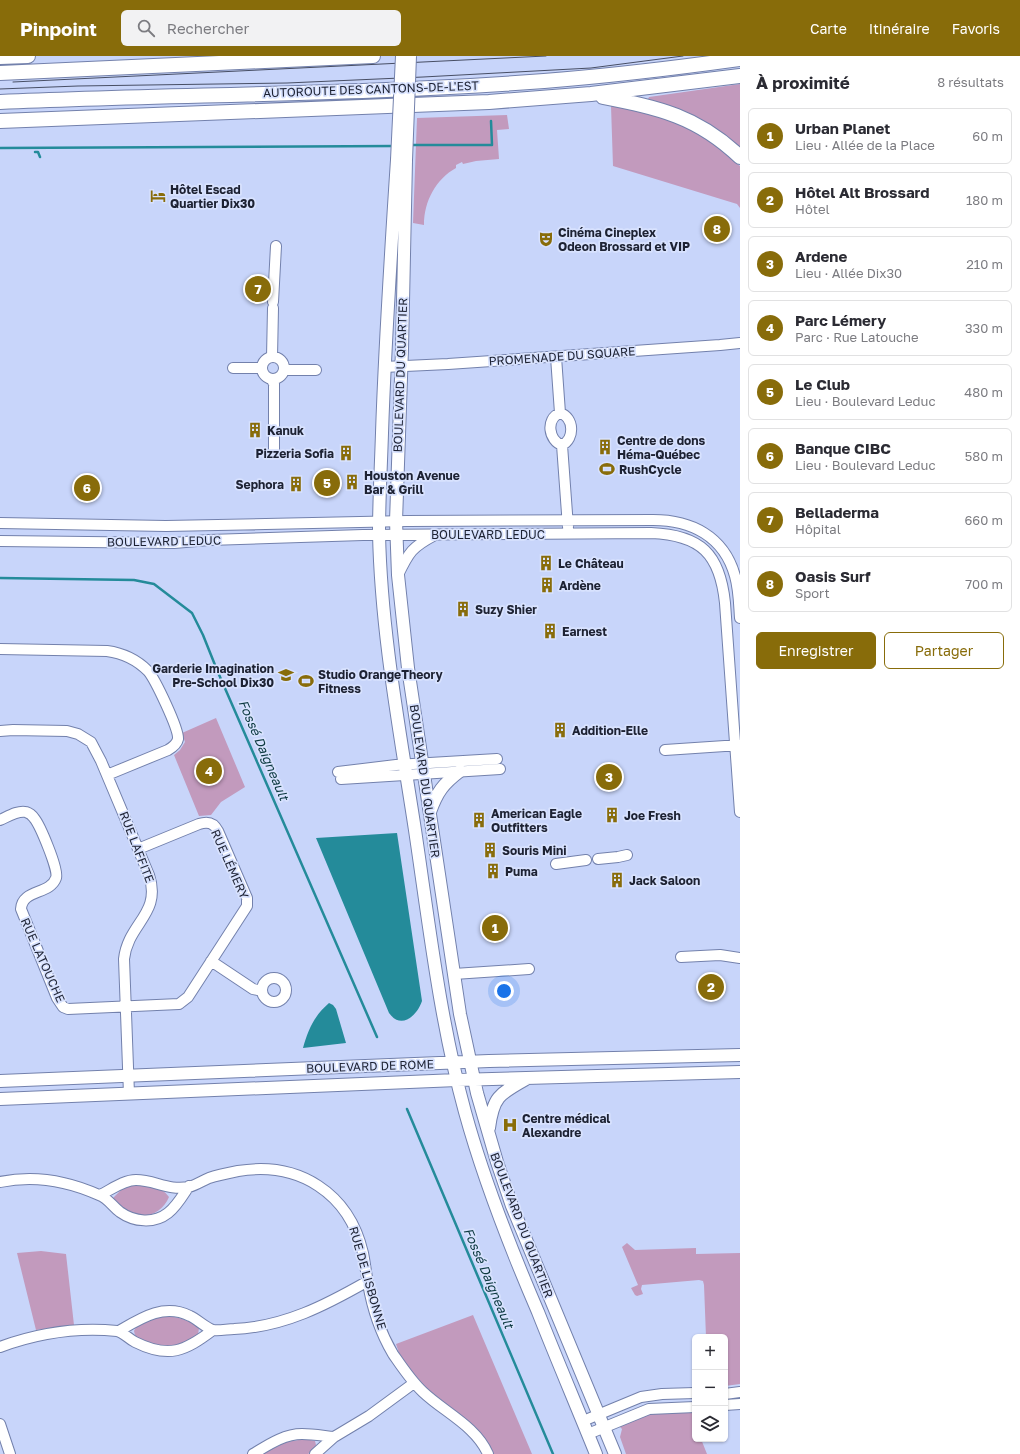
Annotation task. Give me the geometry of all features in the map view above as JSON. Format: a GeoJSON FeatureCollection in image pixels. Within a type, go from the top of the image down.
{"type":"FeatureCollection","features":[{"type":"Feature","properties":{"kind":"highway"},"geometry":{"type":"LineString","coordinates":[[0,57],[28,56]]}},
{"type":"Feature","properties":{"kind":"highway"},"geometry":{"type":"LineString","coordinates":[[0,73],[373,56]]}},
{"type":"Feature","properties":{"kind":"highway","name":"AUTOROUTE DES CANTONS-DE-L'EST"},"geometry":{"type":"LineString","coordinates":[[0,102],[385,90],[536,82],[630,73],[740,59]]}},
{"type":"Feature","properties":{"kind":"highway"},"geometry":{"type":"LineString","coordinates":[[0,121],[515,101],[591,94],[740,76]]}},
{"type":"Feature","properties":{"kind":"highway"},"geometry":{"type":"LineString","coordinates":[[591,94],[652,107],[680,116],[709,132],[740,157]]}},
{"type":"Feature","properties":{"kind":"main road","name":"BOULEVARD DU QUARTIER"},"geometry":{"type":"LineString","coordinates":[[402,56],[402,367],[396,521],[398,575],[404,644],[454,974],[463,1029],[474,1079],[512,1206],[615,1454]]}},
{"type":"Feature","properties":{"kind":"main road","name":"BOULEVARD DU QUARTIER"},"geometry":{"type":"LineString","coordinates":[[410,56],[384,367],[379,521],[384,607],[393,686],[440,998],[453,1063],[471,1135],[510,1247],[596,1454]]}},
{"type":"Feature","properties":{"kind":"main road"},"geometry":{"type":"LineString","coordinates":[[430,813],[436,796],[441,788],[460,771]]}},
{"type":"Feature","properties":{"kind":"main road","name":"BOULEVARD DE ROME"},"geometry":{"type":"LineString","coordinates":[[0,1081],[470,1062],[740,1055]]}},
{"type":"Feature","properties":{"kind":"main road","name":"BOULEVARD DE ROME"},"geometry":{"type":"LineString","coordinates":[[0,1099],[474,1079],[740,1072]]}},
{"type":"Feature","properties":{"kind":"main road"},"geometry":{"type":"LineString","coordinates":[[489,1133],[491,1112],[498,1098],[508,1089],[528,1078]]}},
{"type":"Feature","properties":{"kind":"street"},"geometry":{"type":"LineString","coordinates":[[272,357],[276,246]]}},
{"type":"Feature","properties":{"kind":"street","name":"PROMENADE DU SQUARE"},"geometry":{"type":"LineString","coordinates":[[384,367],[402,367],[740,343]]}},
{"type":"Feature","properties":{"kind":"street"},"geometry":{"type":"LineString","coordinates":[[556,356],[560,413]]}},
{"type":"Feature","properties":{"kind":"street"},"geometry":{"type":"LineString","coordinates":[[276,357],[282,361],[284,370],[279,378],[272,380],[266,377],[262,372],[262,368],[264,362],[269,358],[276,357]]}},
{"type":"Feature","properties":{"kind":"street"},"geometry":{"type":"LineString","coordinates":[[233,368],[262,368]]}},
{"type":"Feature","properties":{"kind":"street"},"geometry":{"type":"LineString","coordinates":[[284,370],[316,370]]}},
{"type":"Feature","properties":{"kind":"street"},"geometry":{"type":"LineString","coordinates":[[272,380],[274,384],[274,452]]}},
{"type":"Feature","properties":{"kind":"street"},"geometry":{"type":"LineString","coordinates":[[560,413],[568,419],[571,429],[569,440],[562,445]]}},
{"type":"Feature","properties":{"kind":"street"},"geometry":{"type":"LineString","coordinates":[[560,413],[555,415],[552,419],[550,430],[554,440],[562,445]]}},
{"type":"Feature","properties":{"kind":"street"},"geometry":{"type":"LineString","coordinates":[[562,445],[568,534]]}},
{"type":"Feature","properties":{"kind":"street","name":"BOULEVARD LEDUC"},"geometry":{"type":"LineString","coordinates":[[0,523],[166,526],[379,521],[667,520],[686,524],[699,530],[709,536],[717,544],[731,564],[737,586],[740,618]]}},
{"type":"Feature","properties":{"kind":"street","name":"BOULEVARD LEDUC"},"geometry":{"type":"LineString","coordinates":[[0,541],[174,543],[302,536],[437,534],[651,533],[677,536],[697,544],[711,558],[719,572],[723,587],[738,745],[740,812]]}},
{"type":"Feature","properties":{"kind":"street"},"geometry":{"type":"LineString","coordinates":[[398,575],[411,550],[437,534]]}},
{"type":"Feature","properties":{"kind":"street"},"geometry":{"type":"LineString","coordinates":[[0,649],[102,650],[113,652],[132,659],[149,672],[156,683],[177,731],[177,741],[175,746],[107,774]]}},
{"type":"Feature","properties":{"kind":"street","name":"RUE LAFFITE"},"geometry":{"type":"LineString","coordinates":[[0,731],[60,731],[78,734],[94,746],[151,881],[153,896],[149,907],[130,936],[126,947],[123,964],[129,1094]]}},
{"type":"Feature","properties":{"kind":"street"},"geometry":{"type":"LineString","coordinates":[[665,750],[738,745]]}},
{"type":"Feature","properties":{"kind":"street"},"geometry":{"type":"LineString","coordinates":[[340,775],[351,769],[423,769],[497,759]]}},
{"type":"Feature","properties":{"kind":"street"},"geometry":{"type":"LineString","coordinates":[[423,769],[460,771],[500,769]]}},
{"type":"Feature","properties":{"kind":"street","name":"RUE LATOUCHE"},"geometry":{"type":"LineString","coordinates":[[0,820],[20,812],[30,814],[38,824],[56,866],[57,875],[53,883],[26,897],[22,902],[20,909],[59,1002],[63,1007],[68,1009],[125,1007]]}},
{"type":"Feature","properties":{"kind":"street","name":"RUE LÉMERY"},"geometry":{"type":"LineString","coordinates":[[125,1007],[179,1004],[188,997],[243,914],[248,901],[217,828],[211,824],[203,823],[138,849]]}},
{"type":"Feature","properties":{"kind":"street"},"geometry":{"type":"LineString","coordinates":[[598,859],[627,855]]}},
{"type":"Feature","properties":{"kind":"street"},"geometry":{"type":"LineString","coordinates":[[556,864],[586,860]]}},
{"type":"Feature","properties":{"kind":"street"},"geometry":{"type":"LineString","coordinates":[[681,957],[720,955],[740,958]]}},
{"type":"Feature","properties":{"kind":"street"},"geometry":{"type":"LineString","coordinates":[[211,961],[253,989],[262,991]]}},
{"type":"Feature","properties":{"kind":"street"},"geometry":{"type":"LineString","coordinates":[[454,974],[529,969]]}},
{"type":"Feature","properties":{"kind":"street","name":"RUE DE LISBONNE"},"geometry":{"type":"LineString","coordinates":[[100,1195],[123,1183],[135,1180],[155,1183],[172,1188],[189,1186],[218,1176],[244,1171],[281,1171],[296,1174],[310,1181],[334,1198],[351,1219],[362,1252],[380,1327],[392,1352],[414,1383],[430,1398],[469,1428],[488,1454]]}},
{"type":"Feature","properties":{"kind":"street"},"geometry":{"type":"LineString","coordinates":[[0,1182],[25,1179],[48,1180],[68,1185],[100,1195],[108,1200],[121,1213],[141,1221],[147,1221],[167,1214],[175,1206],[189,1186]]}},
{"type":"Feature","properties":{"kind":"street"},"geometry":{"type":"LineString","coordinates":[[119,1331],[132,1340],[156,1350],[168,1351],[186,1348],[196,1343],[213,1330],[256,1326],[286,1320],[318,1308],[368,1282]]}},
{"type":"Feature","properties":{"kind":"street"},"geometry":{"type":"LineString","coordinates":[[0,1347],[33,1336],[57,1332],[77,1330],[119,1331],[148,1314],[166,1311],[184,1313],[213,1330]]}},
{"type":"Feature","properties":{"kind":"street"},"geometry":{"type":"LineString","coordinates":[[315,1454],[334,1437],[369,1416],[414,1383]]}},
{"type":"Feature","properties":{"kind":"street"},"geometry":{"type":"LineString","coordinates":[[728,1394],[740,1392]]}},
{"type":"Feature","properties":{"kind":"street"},"geometry":{"type":"LineString","coordinates":[[583,1421],[646,1396],[670,1393],[692,1394]]}},
{"type":"Feature","properties":{"kind":"street"},"geometry":{"type":"LineString","coordinates":[[728,1405],[740,1404]]}},
{"type":"Feature","properties":{"kind":"street"},"geometry":{"type":"LineString","coordinates":[[588,1434],[652,1408],[692,1407]]}},
{"type":"Feature","properties":{"kind":"street"},"geometry":{"type":"LineString","coordinates":[[0,1424],[10,1454]]}},
{"type":"Feature","properties":{"kind":"street"},"geometry":{"type":"LineString","coordinates":[[252,1454],[279,1440],[296,1435],[303,1434],[334,1437]]}},
{"type":"Feature","properties":{"kind":"shaded area"},"geometry":{"type":"Polygon","coordinates":[[[740,84],[740,151],[685,113],[648,99],[649,97],[740,84]]]}},
{"type":"Feature","properties":{"kind":"shaded area"},"geometry":{"type":"Polygon","coordinates":[[[611,106],[650,113],[674,120],[704,137],[722,151],[740,166],[740,208],[737,204],[613,166],[611,106]]]}},
{"type":"Feature","properties":{"kind":"shaded area"},"geometry":{"type":"Polygon","coordinates":[[[507,115],[509,129],[497,130],[499,159],[463,164],[462,162],[456,165],[456,168],[443,178],[432,192],[426,208],[424,225],[413,223],[417,118],[507,115]]]}},
{"type":"Feature","properties":{"kind":"shaded area"},"geometry":{"type":"Polygon","coordinates":[[[216,718],[245,787],[221,802],[211,815],[199,816],[174,755],[180,750],[185,742],[182,733],[216,718]]]}},
{"type":"Feature","properties":{"kind":"shaded area"},"geometry":{"type":"Polygon","coordinates":[[[397,833],[422,1001],[420,1007],[413,1016],[403,1021],[394,1018],[389,1013],[316,838],[397,833]]]}},
{"type":"Feature","properties":{"kind":"shaded area"},"geometry":{"type":"Polygon","coordinates":[[[329,1003],[336,1009],[346,1043],[303,1048],[312,1024],[319,1013],[329,1003]]]}},
{"type":"Feature","properties":{"kind":"shaded area"},"geometry":{"type":"Polygon","coordinates":[[[132,1185],[157,1188],[166,1193],[169,1197],[162,1207],[153,1214],[142,1216],[136,1215],[125,1210],[113,1198],[121,1190],[132,1185]]]}},
{"type":"Feature","properties":{"kind":"shaded area"},"geometry":{"type":"Polygon","coordinates":[[[627,1243],[635,1250],[696,1248],[696,1254],[740,1253],[740,1384],[728,1386],[728,1334],[706,1334],[703,1281],[699,1280],[642,1285],[641,1289],[643,1294],[637,1296],[631,1288],[638,1285],[622,1247],[627,1243]]]}},
{"type":"Feature","properties":{"kind":"shaded area"},"geometry":{"type":"Polygon","coordinates":[[[41,1251],[66,1254],[74,1325],[36,1330],[17,1253],[41,1251]]]}},
{"type":"Feature","properties":{"kind":"shaded area"},"geometry":{"type":"Polygon","coordinates":[[[473,1315],[532,1454],[493,1454],[424,1386],[401,1359],[396,1344],[473,1315]]]}},
{"type":"Feature","properties":{"kind":"shaded area"},"geometry":{"type":"Polygon","coordinates":[[[166,1316],[188,1321],[199,1328],[198,1335],[184,1343],[172,1347],[160,1346],[136,1337],[134,1331],[140,1324],[152,1318],[166,1316]]]}},
{"type":"Feature","properties":{"kind":"shaded area"},"geometry":{"type":"Polygon","coordinates":[[[692,1412],[692,1442],[702,1442],[707,1454],[626,1454],[620,1437],[622,1429],[620,1427],[646,1414],[692,1412]]]}},
{"type":"Feature","properties":{"kind":"shaded area"},"geometry":{"type":"Polygon","coordinates":[[[305,1439],[315,1441],[316,1445],[314,1450],[308,1454],[262,1454],[286,1442],[305,1439]]]}},
{"type":"Feature","properties":{"kind":"waterway"},"geometry":{"type":"LineString","coordinates":[[410,145],[492,145],[491,121]]}},
{"type":"Feature","properties":{"kind":"waterway"},"geometry":{"type":"LineString","coordinates":[[0,148],[395,146]]}},
{"type":"Feature","properties":{"kind":"waterway","name":"Fossé Daigneault"},"geometry":{"type":"LineString","coordinates":[[35,152],[38,152],[40,157]]}},
{"type":"Feature","properties":{"kind":"waterway","name":"Fossé Daigneault"},"geometry":{"type":"LineString","coordinates":[[0,578],[134,580],[154,584],[192,613],[203,635],[377,1037]]}},
{"type":"Feature","properties":{"kind":"waterway","name":"Fossé Daigneault"},"geometry":{"type":"LineString","coordinates":[[407,1109],[553,1454]]}},
{"type":"Feature","properties":{"kind":"tram line"},"geometry":{"type":"LineString","coordinates":[[13,82],[546,56]]}},
{"type":"Feature","properties":{"kind":"tram line"},"geometry":{"type":"LineString","coordinates":[[0,89],[78,86],[287,83],[423,77],[591,68],[683,56]]}},
{"type":"Feature","properties":{"kind":"place","name":"Hôtel Escad Quartier Dix30"},"geometry":{"type":"Point","coordinates":[158,196]}},
{"type":"Feature","properties":{"kind":"place","name":"Oasis Surf"},"geometry":{"type":"Point","coordinates":[717,229]}},
{"type":"Feature","properties":{"kind":"place","name":"Cinéma Cineplex Odeon Brossard et VIP"},"geometry":{"type":"Point","coordinates":[546,239]}},
{"type":"Feature","properties":{"kind":"place","name":"Belladerma"},"geometry":{"type":"Point","coordinates":[258,289]}},
{"type":"Feature","properties":{"kind":"place","name":"Kanuk"},"geometry":{"type":"Point","coordinates":[255,430]}},
{"type":"Feature","properties":{"kind":"place","name":"Centre de dons Héma-Québec"},"geometry":{"type":"Point","coordinates":[605,447]}},
{"type":"Feature","properties":{"kind":"place","name":"Pizzeria Sofia"},"geometry":{"type":"Point","coordinates":[346,453]}},
{"type":"Feature","properties":{"kind":"place","name":"RushCycle"},"geometry":{"type":"Point","coordinates":[607,469]}},
{"type":"Feature","properties":{"kind":"place","name":"Houston Avenue Bar & Grill"},"geometry":{"type":"Point","coordinates":[352,482]}},
{"type":"Feature","properties":{"kind":"place","name":"Le Club"},"geometry":{"type":"Point","coordinates":[327,483]}},
{"type":"Feature","properties":{"kind":"place","name":"Sephora"},"geometry":{"type":"Point","coordinates":[296,484]}},
{"type":"Feature","properties":{"kind":"place","name":"Banque CIBC"},"geometry":{"type":"Point","coordinates":[87,488]}},
{"type":"Feature","properties":{"kind":"place","name":"Le Château"},"geometry":{"type":"Point","coordinates":[546,563]}},
{"type":"Feature","properties":{"kind":"place","name":"Ardène"},"geometry":{"type":"Point","coordinates":[547,585]}},
{"type":"Feature","properties":{"kind":"place","name":"Suzy Shier"},"geometry":{"type":"Point","coordinates":[463,609]}},
{"type":"Feature","properties":{"kind":"place","name":"Earnest"},"geometry":{"type":"Point","coordinates":[550,631]}},
{"type":"Feature","properties":{"kind":"place","name":"Garderie Imagination Pre-School Dix30"},"geometry":{"type":"Point","coordinates":[286,675]}},
{"type":"Feature","properties":{"kind":"place","name":"Studio OrangeTheory Fitness"},"geometry":{"type":"Point","coordinates":[306,681]}},
{"type":"Feature","properties":{"kind":"place","name":"Addition-Elle"},"geometry":{"type":"Point","coordinates":[560,730]}},
{"type":"Feature","properties":{"kind":"place","name":"Parc Lémery"},"geometry":{"type":"Point","coordinates":[209,771]}},
{"type":"Feature","properties":{"kind":"place","name":"Ardene"},"geometry":{"type":"Point","coordinates":[609,777]}},
{"type":"Feature","properties":{"kind":"place","name":"Joe Fresh"},"geometry":{"type":"Point","coordinates":[612,815]}},
{"type":"Feature","properties":{"kind":"place","name":"American Eagle Outfitters"},"geometry":{"type":"Point","coordinates":[479,820]}},
{"type":"Feature","properties":{"kind":"place","name":"Souris Mini"},"geometry":{"type":"Point","coordinates":[490,850]}},
{"type":"Feature","properties":{"kind":"place","name":"Puma"},"geometry":{"type":"Point","coordinates":[493,871]}},
{"type":"Feature","properties":{"kind":"place","name":"Jack Saloon"},"geometry":{"type":"Point","coordinates":[617,880]}},
{"type":"Feature","properties":{"kind":"place","name":"Urban Planet"},"geometry":{"type":"Point","coordinates":[495,928]}},
{"type":"Feature","properties":{"kind":"place","name":"Hôtel Alt Brossard"},"geometry":{"type":"Point","coordinates":[711,987]}},
{"type":"Feature","properties":{"kind":"place","name":"Centre médical Alexandre"},"geometry":{"type":"Point","coordinates":[510,1125]}}]}
